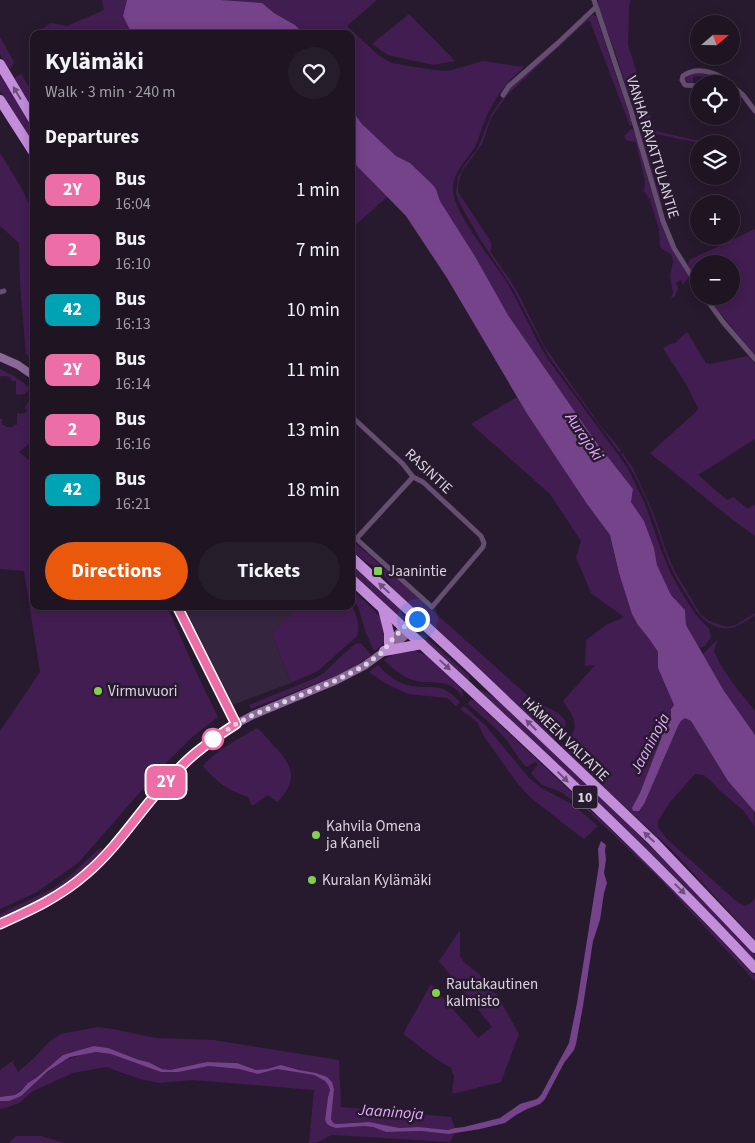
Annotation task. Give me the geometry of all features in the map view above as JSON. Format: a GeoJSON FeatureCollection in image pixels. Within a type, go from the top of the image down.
{"type":"FeatureCollection","features":[{"type":"Feature","properties":{"kind":"highway"},"geometry":{"type":"LineString","coordinates":[[0,64],[30,114]]}},
{"type":"Feature","properties":{"kind":"highway"},"geometry":{"type":"LineString","coordinates":[[0,100],[30,147]]}},
{"type":"Feature","properties":{"kind":"highway","name":"HÄMEEN VALTATIE"},"geometry":{"type":"LineString","coordinates":[[355,561],[653,841],[755,948]]}},
{"type":"Feature","properties":{"kind":"highway","name":"HÄMEEN VALTATIE"},"geometry":{"type":"LineString","coordinates":[[355,583],[473,691],[652,862],[755,968]]}},
{"type":"Feature","properties":{"kind":"highway"},"geometry":{"type":"LineString","coordinates":[[382,608],[389,633],[386,647],[422,644]]}},
{"type":"Feature","properties":{"kind":"main road"},"geometry":{"type":"LineString","coordinates":[[0,357],[18,365],[30,373]]}},
{"type":"Feature","properties":{"kind":"main road"},"geometry":{"type":"LineString","coordinates":[[179,610],[236,724]]}},
{"type":"Feature","properties":{"kind":"main road"},"geometry":{"type":"LineString","coordinates":[[0,924],[52,899],[68,889],[87,873],[118,841],[169,779],[201,748],[236,724],[253,715],[354,672],[374,659],[417,619]]}},
{"type":"Feature","properties":{"kind":"street","name":"VANHA RAVATTULANTIE"},"geometry":{"type":"LineString","coordinates":[[594,0],[631,111],[665,227],[690,274]]}},
{"type":"Feature","properties":{"kind":"street"},"geometry":{"type":"LineString","coordinates":[[502,95],[509,86],[596,7]]}},
{"type":"Feature","properties":{"kind":"street"},"geometry":{"type":"LineString","coordinates":[[690,85],[685,84],[682,80],[683,76],[691,72],[707,72],[716,75]]}},
{"type":"Feature","properties":{"kind":"street"},"geometry":{"type":"LineString","coordinates":[[740,94],[755,111]]}},
{"type":"Feature","properties":{"kind":"street"},"geometry":{"type":"LineString","coordinates":[[711,305],[755,360]]}},
{"type":"Feature","properties":{"kind":"street","name":"RASINTIE"},"geometry":{"type":"LineString","coordinates":[[355,420],[404,464],[413,477],[423,482],[481,536],[484,543],[483,547],[432,607],[356,539]]}},
{"type":"Feature","properties":{"kind":"street"},"geometry":{"type":"LineString","coordinates":[[356,539],[413,477]]}},
{"type":"Feature","properties":{"kind":"shaded area"},"geometry":{"type":"Polygon","coordinates":[[[102,0],[127,0],[123,16],[130,30],[40,30],[51,23],[67,26],[104,10],[102,0]]]}},
{"type":"Feature","properties":{"kind":"shaded area"},"geometry":{"type":"Polygon","coordinates":[[[221,0],[377,0],[347,26],[351,30],[300,30],[262,3],[221,0]]]}},
{"type":"Feature","properties":{"kind":"shaded area"},"geometry":{"type":"Polygon","coordinates":[[[598,0],[631,0],[629,6],[628,45],[655,131],[690,139],[690,141],[641,131],[663,208],[661,208],[638,126],[641,121],[637,120],[599,9],[598,0]]]}},
{"type":"Feature","properties":{"kind":"shaded area"},"geometry":{"type":"Polygon","coordinates":[[[409,14],[455,61],[433,65],[388,55],[372,44],[409,14]]]}},
{"type":"Feature","properties":{"kind":"shaded area"},"geometry":{"type":"Polygon","coordinates":[[[592,15],[596,16],[632,125],[630,126],[590,21],[587,21],[508,94],[491,118],[482,144],[461,173],[458,192],[491,242],[490,251],[518,293],[544,346],[602,428],[621,451],[619,452],[549,357],[514,289],[480,239],[456,194],[458,177],[478,148],[491,115],[507,91],[536,63],[592,15]]]}},
{"type":"Feature","properties":{"kind":"shaded area"},"geometry":{"type":"Polygon","coordinates":[[[355,34],[379,56],[392,63],[443,71],[483,61],[524,67],[507,83],[491,108],[475,147],[455,177],[453,190],[455,199],[466,223],[517,300],[547,358],[627,467],[645,504],[671,574],[696,615],[709,629],[711,637],[705,646],[698,648],[686,625],[685,610],[671,595],[657,565],[654,548],[644,521],[631,502],[633,489],[593,438],[508,315],[476,258],[440,201],[436,189],[410,163],[396,156],[362,124],[355,114],[355,34]]]}},
{"type":"Feature","properties":{"kind":"shaded area"},"geometry":{"type":"Polygon","coordinates":[[[0,37],[14,62],[9,69],[0,54],[0,37]]]}},
{"type":"Feature","properties":{"kind":"shaded area"},"geometry":{"type":"Polygon","coordinates":[[[0,74],[30,123],[30,138],[0,91],[0,74]]]}},
{"type":"Feature","properties":{"kind":"shaded area"},"geometry":{"type":"Polygon","coordinates":[[[21,74],[30,89],[30,105],[14,78],[21,74]]]}},
{"type":"Feature","properties":{"kind":"shaded area"},"geometry":{"type":"Polygon","coordinates":[[[690,74],[710,75],[690,75],[690,82],[685,79],[690,74]]]}},
{"type":"Feature","properties":{"kind":"shaded area"},"geometry":{"type":"Polygon","coordinates":[[[631,129],[634,130],[665,233],[689,277],[683,285],[681,280],[676,283],[678,288],[675,296],[671,299],[673,293],[670,276],[673,262],[672,257],[671,254],[660,246],[659,229],[650,200],[644,191],[645,181],[636,142],[627,140],[624,136],[631,129]]]}},
{"type":"Feature","properties":{"kind":"shaded area"},"geometry":{"type":"Polygon","coordinates":[[[0,153],[22,189],[30,206],[30,358],[26,354],[20,283],[19,243],[0,226],[0,153]]]}},
{"type":"Feature","properties":{"kind":"shaded area"},"geometry":{"type":"Polygon","coordinates":[[[355,164],[387,197],[355,225],[355,164]]]}},
{"type":"Feature","properties":{"kind":"shaded area"},"geometry":{"type":"Polygon","coordinates":[[[755,229],[755,355],[714,305],[740,305],[740,255],[700,255],[721,245],[740,245],[740,236],[755,229]]]}},
{"type":"Feature","properties":{"kind":"shaded area"},"geometry":{"type":"Polygon","coordinates":[[[687,332],[706,363],[710,364],[748,356],[755,364],[755,439],[698,475],[727,500],[733,497],[748,509],[755,504],[755,536],[650,453],[696,412],[698,408],[686,384],[663,348],[676,343],[687,332]]]}},
{"type":"Feature","properties":{"kind":"shaded area"},"geometry":{"type":"Polygon","coordinates":[[[0,369],[16,377],[30,388],[24,394],[16,394],[16,381],[11,381],[11,378],[6,376],[0,376],[0,369]]]}},
{"type":"Feature","properties":{"kind":"shaded area"},"geometry":{"type":"Polygon","coordinates":[[[517,397],[587,504],[610,535],[619,573],[638,625],[658,652],[658,668],[674,705],[671,709],[671,717],[667,718],[660,727],[662,739],[640,793],[681,721],[685,718],[691,721],[728,781],[754,810],[755,827],[744,811],[711,781],[704,775],[695,774],[670,802],[658,821],[658,827],[667,839],[736,901],[745,906],[755,898],[755,940],[671,849],[561,746],[572,734],[575,725],[573,717],[563,701],[595,665],[585,666],[586,640],[606,625],[624,617],[591,593],[576,557],[581,541],[550,494],[471,424],[517,397]]]}},
{"type":"Feature","properties":{"kind":"shaded area"},"geometry":{"type":"Polygon","coordinates":[[[30,399],[30,443],[19,452],[30,461],[30,609],[24,571],[0,569],[0,419],[2,419],[2,425],[5,425],[5,427],[17,425],[17,413],[22,414],[26,412],[25,408],[30,399]]]}},
{"type":"Feature","properties":{"kind":"shaded area"},"geometry":{"type":"Polygon","coordinates":[[[621,451],[633,468],[654,515],[674,570],[701,615],[709,621],[727,627],[736,625],[755,613],[755,615],[732,628],[722,628],[712,625],[700,615],[680,585],[671,567],[645,497],[621,451]]]}},
{"type":"Feature","properties":{"kind":"shaded area"},"geometry":{"type":"Polygon","coordinates":[[[355,543],[380,565],[376,567],[355,553],[355,543]]]}},
{"type":"Feature","properties":{"kind":"shaded area"},"geometry":{"type":"Polygon","coordinates":[[[355,568],[396,604],[405,621],[355,577],[355,568]]]}},
{"type":"Feature","properties":{"kind":"shaded area"},"geometry":{"type":"Polygon","coordinates":[[[383,569],[387,570],[535,702],[561,716],[566,723],[563,732],[554,740],[396,593],[381,571],[383,569]]]}},
{"type":"Feature","properties":{"kind":"shaded area"},"geometry":{"type":"Polygon","coordinates":[[[355,593],[382,620],[386,638],[381,646],[374,651],[366,633],[355,603],[355,593]]]}},
{"type":"Feature","properties":{"kind":"shaded area"},"geometry":{"type":"Polygon","coordinates":[[[30,610],[169,610],[218,717],[192,737],[162,767],[78,863],[37,892],[0,909],[0,731],[40,672],[30,610]]]}},
{"type":"Feature","properties":{"kind":"shaded area"},"geometry":{"type":"Polygon","coordinates":[[[186,610],[294,610],[272,634],[291,683],[232,705],[186,610]]]}},
{"type":"Feature","properties":{"kind":"shaded area"},"geometry":{"type":"Polygon","coordinates":[[[294,610],[354,610],[358,628],[357,636],[318,671],[291,683],[272,634],[294,610]]]}},
{"type":"Feature","properties":{"kind":"shaded area"},"geometry":{"type":"Polygon","coordinates":[[[419,634],[424,635],[469,676],[470,680],[468,681],[419,634]]]}},
{"type":"Feature","properties":{"kind":"shaded area"},"geometry":{"type":"Polygon","coordinates":[[[718,639],[714,652],[723,669],[755,711],[755,735],[724,691],[702,655],[718,639]]]}},
{"type":"Feature","properties":{"kind":"shaded area"},"geometry":{"type":"Polygon","coordinates":[[[361,643],[371,655],[360,663],[338,675],[251,709],[249,705],[324,673],[355,644],[361,643]]]}},
{"type":"Feature","properties":{"kind":"shaded area"},"geometry":{"type":"Polygon","coordinates":[[[414,650],[428,656],[462,689],[463,697],[452,686],[413,680],[397,671],[384,660],[393,654],[414,650]]]}},
{"type":"Feature","properties":{"kind":"shaded area"},"geometry":{"type":"Polygon","coordinates":[[[378,665],[397,681],[412,686],[443,689],[460,702],[456,706],[447,698],[408,694],[385,683],[369,672],[378,665]]]}},
{"type":"Feature","properties":{"kind":"shaded area"},"geometry":{"type":"Polygon","coordinates":[[[480,690],[488,693],[500,702],[662,858],[755,955],[755,962],[672,874],[479,692],[480,690]]]}},
{"type":"Feature","properties":{"kind":"shaded area"},"geometry":{"type":"Polygon","coordinates":[[[470,700],[476,702],[660,876],[755,976],[755,981],[659,878],[587,810],[559,791],[542,785],[531,773],[538,764],[535,762],[527,767],[503,736],[468,704],[470,700]]]}},
{"type":"Feature","properties":{"kind":"shaded area"},"geometry":{"type":"Polygon","coordinates":[[[464,706],[486,726],[529,778],[540,787],[573,805],[598,826],[584,839],[530,797],[518,784],[485,738],[477,722],[460,709],[464,706]]]}},
{"type":"Feature","properties":{"kind":"shaded area"},"geometry":{"type":"Polygon","coordinates":[[[257,728],[285,759],[291,773],[291,780],[284,794],[277,802],[268,795],[252,806],[248,797],[223,785],[203,766],[221,750],[257,728]]]}},
{"type":"Feature","properties":{"kind":"shaded area"},"geometry":{"type":"Polygon","coordinates":[[[100,848],[103,851],[93,862],[56,892],[28,908],[0,919],[0,914],[52,889],[72,874],[100,848]]]}},
{"type":"Feature","properties":{"kind":"shaded area"},"geometry":{"type":"Polygon","coordinates":[[[460,930],[460,956],[464,962],[480,975],[487,987],[497,995],[519,1034],[501,1082],[452,1094],[454,1076],[451,1068],[403,1034],[431,984],[478,1038],[492,1027],[439,961],[460,930]]]}},
{"type":"Feature","properties":{"kind":"shaded area"},"geometry":{"type":"Polygon","coordinates":[[[98,1027],[156,1038],[213,1040],[339,1060],[341,1107],[451,1117],[455,1128],[448,1130],[418,1127],[400,1128],[362,1122],[333,1124],[331,1119],[334,1089],[327,1077],[281,1065],[256,1070],[237,1063],[228,1062],[208,1062],[170,1070],[162,1069],[108,1048],[94,1046],[51,1065],[15,1095],[0,1097],[0,1070],[14,1060],[13,1063],[18,1072],[50,1041],[61,1034],[98,1027]]]}},
{"type":"Feature","properties":{"kind":"shaded area"},"geometry":{"type":"Polygon","coordinates":[[[96,1052],[111,1054],[161,1072],[209,1066],[239,1069],[258,1074],[277,1069],[314,1075],[325,1081],[330,1090],[325,1120],[330,1126],[370,1126],[386,1132],[421,1131],[455,1133],[450,1142],[333,1135],[314,1143],[309,1143],[314,1090],[193,1080],[159,1083],[140,1079],[106,1067],[73,1073],[33,1091],[19,1103],[0,1109],[0,1101],[15,1098],[60,1063],[77,1056],[96,1052]]]}},
{"type":"Feature","properties":{"kind":"shaded area"},"geometry":{"type":"Polygon","coordinates":[[[16,1136],[41,1136],[64,1143],[9,1143],[16,1136]]]}},
{"type":"Feature","properties":{"kind":"water"},"geometry":{"type":"Polygon","coordinates":[[[127,0],[221,0],[262,3],[300,30],[130,30],[123,16],[127,0]]]}},
{"type":"Feature","properties":{"kind":"water","name":"Aurajoki"},"geometry":{"type":"Polygon","coordinates":[[[355,114],[362,124],[396,156],[410,163],[436,189],[440,201],[476,258],[508,315],[593,438],[633,489],[631,502],[644,521],[654,548],[657,565],[671,595],[685,610],[686,625],[724,691],[755,735],[755,812],[728,781],[691,721],[685,718],[678,726],[644,804],[639,811],[633,811],[632,808],[640,793],[661,739],[660,722],[671,717],[671,709],[674,705],[658,668],[658,652],[632,614],[619,573],[610,535],[587,504],[526,412],[447,278],[406,216],[355,164],[355,114]]]}},
{"type":"Feature","properties":{"kind":"water"},"geometry":{"type":"Polygon","coordinates":[[[601,841],[606,845],[604,873],[607,883],[600,920],[593,941],[574,1050],[564,1063],[545,1099],[540,1104],[527,1109],[505,1123],[449,1134],[421,1131],[386,1132],[364,1126],[336,1128],[327,1124],[325,1120],[330,1090],[328,1085],[325,1081],[314,1075],[277,1069],[258,1074],[239,1069],[209,1066],[178,1072],[161,1072],[111,1054],[96,1052],[70,1057],[48,1071],[21,1096],[9,1101],[0,1101],[0,1097],[15,1095],[21,1091],[28,1083],[63,1055],[94,1046],[108,1048],[162,1069],[170,1070],[207,1062],[237,1063],[256,1070],[281,1065],[316,1073],[327,1077],[332,1082],[334,1089],[331,1119],[336,1124],[369,1122],[400,1128],[418,1127],[448,1130],[500,1118],[520,1104],[537,1099],[541,1095],[569,1043],[599,865],[598,849],[601,841]]]}},
{"type":"Feature","properties":{"kind":"bus line","name":"2Y"},"geometry":{"type":"LineString","coordinates":[[0,924],[52,899],[68,889],[87,873],[118,841],[169,779],[201,748],[236,724],[179,610]]}},
{"type":"Feature","properties":{"kind":"place","name":"Jaanintie"},"geometry":{"type":"Point","coordinates":[378,571]}},
{"type":"Feature","properties":{"kind":"place","name":"Virmuvuori"},"geometry":{"type":"Point","coordinates":[98,691]}},
{"type":"Feature","properties":{"kind":"place","name":"Kahvila Omena ja Kaneli"},"geometry":{"type":"Point","coordinates":[316,835]}},
{"type":"Feature","properties":{"kind":"place","name":"Kuralan Kylämäki"},"geometry":{"type":"Point","coordinates":[312,880]}},
{"type":"Feature","properties":{"kind":"place","name":"Rautakautinen kalmisto"},"geometry":{"type":"Point","coordinates":[436,993]}},
{"type":"Feature","properties":{"kind":"route"},"geometry":{"type":"LineString","coordinates":[[213,739],[253,715],[354,672],[384,651],[404,627],[417,619]]}},
{"type":"Feature","properties":{"kind":"water label","name":"Jaaninoja"},"geometry":{"type":"Point","coordinates":[649,743]}},
{"type":"Feature","properties":{"kind":"water label","name":"Jaaninoja"},"geometry":{"type":"Point","coordinates":[391,1111]}}]}
